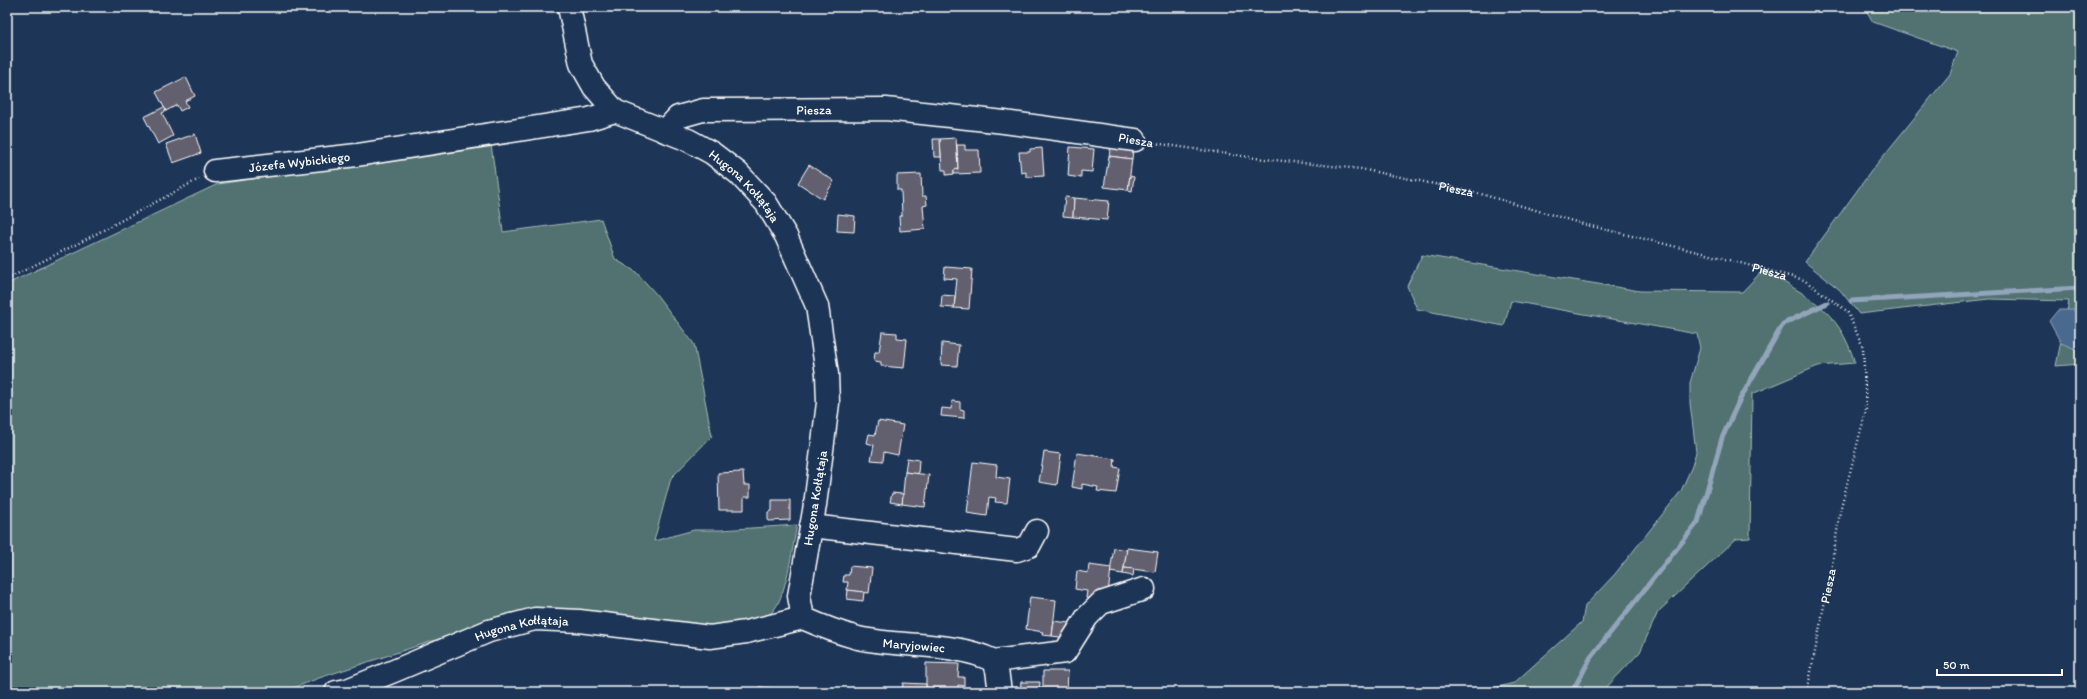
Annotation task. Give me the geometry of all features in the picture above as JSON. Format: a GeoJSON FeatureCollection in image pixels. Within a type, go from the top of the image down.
{"type":"FeatureCollection","features":[{"type":"Feature","properties":{"kind":"street","name":"Hugona Kołłątaja"},"geometry":{"type":"LineString","coordinates":[[336,692],[388,674],[489,631],[535,619],[579,621],[710,637],[746,632],[803,618],[799,596],[811,526],[828,403],[827,374],[818,306],[786,236],[766,203],[738,173],[712,153],[665,131],[615,111],[594,87],[581,64],[569,7]]}},
{"type":"Feature","properties":{"kind":"street","name":"Piesza"},"geometry":{"type":"LineString","coordinates":[[665,131],[678,117],[703,110],[886,109],[1004,122],[1135,140]]}},
{"type":"Feature","properties":{"kind":"street","name":"Józefa Wybickiego"},"geometry":{"type":"LineString","coordinates":[[215,171],[357,155],[589,120],[615,111]]}},
{"type":"Feature","properties":{"kind":"street"},"geometry":{"type":"LineString","coordinates":[[811,526],[1017,550],[1030,546],[1037,532]]}},
{"type":"Feature","properties":{"kind":"street"},"geometry":{"type":"LineString","coordinates":[[1000,692],[997,670],[994,661],[1065,652],[1087,617],[1102,603],[1144,589]]}},
{"type":"Feature","properties":{"kind":"street","name":"Maryjowiec"},"geometry":{"type":"LineString","coordinates":[[803,618],[858,638],[933,647],[982,656],[994,661]]}},
{"type":"Feature","properties":{"kind":"path","name":"Piesza"},"geometry":{"type":"LineString","coordinates":[[1135,140],[1255,158],[1361,169],[1474,192],[1583,224],[1804,280],[1847,311],[1863,347],[1866,410],[1840,511],[1832,565],[1807,692]]}},
{"type":"Feature","properties":{"kind":"path"},"geometry":{"type":"LineString","coordinates":[[7,279],[80,243],[215,171]]}},
{"type":"Feature","properties":{"kind":"green space"},"geometry":{"type":"Polygon","coordinates":[[[1867,7],[2080,7],[2080,364],[2056,366],[2069,301],[1989,299],[1859,314],[1840,290],[1805,262],[1872,170],[1950,74],[1958,52],[1873,22],[1866,10],[1867,7]]]}},
{"type":"Feature","properties":{"kind":"green space"},"geometry":{"type":"Polygon","coordinates":[[[491,144],[503,232],[601,219],[615,259],[636,272],[656,294],[694,344],[712,436],[671,478],[654,541],[694,530],[721,530],[797,525],[785,585],[776,607],[771,613],[749,622],[705,629],[515,614],[319,678],[283,692],[7,692],[7,284],[218,184],[491,144]]]}},
{"type":"Feature","properties":{"kind":"green space"},"geometry":{"type":"Polygon","coordinates":[[[1422,255],[1640,291],[1742,292],[1763,270],[1808,297],[1820,306],[1840,329],[1848,344],[1855,363],[1818,366],[1752,394],[1750,538],[1736,539],[1658,612],[1640,652],[1602,692],[1478,692],[1514,683],[1582,622],[1585,606],[1615,574],[1681,491],[1692,466],[1696,452],[1690,403],[1690,383],[1700,348],[1697,334],[1511,301],[1504,326],[1417,309],[1407,286],[1422,255]]]}},
{"type":"Feature","properties":{"kind":"water"},"geometry":{"type":"Polygon","coordinates":[[[2058,310],[2080,310],[2080,351],[2061,343],[2049,321],[2058,310]]]}},
{"type":"Feature","properties":{"kind":"building"},"geometry":{"type":"Polygon","coordinates":[[[186,77],[195,96],[185,101],[188,107],[180,111],[177,105],[166,111],[156,92],[186,77]]]}},
{"type":"Feature","properties":{"kind":"building"},"geometry":{"type":"Polygon","coordinates":[[[164,107],[166,111],[162,113],[173,136],[158,144],[144,117],[164,107]]]}},
{"type":"Feature","properties":{"kind":"building"},"geometry":{"type":"Polygon","coordinates":[[[195,134],[201,153],[173,163],[166,144],[195,134]]]}},
{"type":"Feature","properties":{"kind":"building"},"geometry":{"type":"Polygon","coordinates":[[[956,138],[958,169],[954,170],[954,174],[946,175],[946,170],[942,170],[940,139],[956,138]]]}},
{"type":"Feature","properties":{"kind":"building"},"geometry":{"type":"Polygon","coordinates":[[[933,139],[940,139],[941,157],[934,157],[933,139]]]}},
{"type":"Feature","properties":{"kind":"building"},"geometry":{"type":"Polygon","coordinates":[[[957,145],[965,145],[965,150],[979,150],[980,173],[954,174],[954,170],[958,169],[957,145]]]}},
{"type":"Feature","properties":{"kind":"building"},"geometry":{"type":"Polygon","coordinates":[[[1111,146],[1133,149],[1132,159],[1109,156],[1111,146]]]}},
{"type":"Feature","properties":{"kind":"building"},"geometry":{"type":"Polygon","coordinates":[[[1070,147],[1094,149],[1092,172],[1081,171],[1081,178],[1068,176],[1070,147]]]}},
{"type":"Feature","properties":{"kind":"building"},"geometry":{"type":"Polygon","coordinates":[[[1042,148],[1044,176],[1026,177],[1026,172],[1021,173],[1019,152],[1030,152],[1030,149],[1042,148]]]}},
{"type":"Feature","properties":{"kind":"building"},"geometry":{"type":"Polygon","coordinates":[[[1109,156],[1132,159],[1128,190],[1104,187],[1109,156]]]}},
{"type":"Feature","properties":{"kind":"building"},"geometry":{"type":"Polygon","coordinates":[[[809,165],[834,181],[823,199],[798,183],[809,165]]]}},
{"type":"Feature","properties":{"kind":"building"},"geometry":{"type":"Polygon","coordinates":[[[921,174],[922,196],[926,196],[927,205],[923,206],[925,229],[900,231],[899,216],[902,216],[901,190],[897,190],[897,175],[921,174]]]}},
{"type":"Feature","properties":{"kind":"building"},"geometry":{"type":"Polygon","coordinates":[[[1130,176],[1134,177],[1132,191],[1128,190],[1130,176]]]}},
{"type":"Feature","properties":{"kind":"building"},"geometry":{"type":"Polygon","coordinates":[[[1065,197],[1074,198],[1073,217],[1063,216],[1065,197]]]}},
{"type":"Feature","properties":{"kind":"building"},"geometry":{"type":"Polygon","coordinates":[[[1074,198],[1109,201],[1107,220],[1073,217],[1074,198]]]}},
{"type":"Feature","properties":{"kind":"building"},"geometry":{"type":"Polygon","coordinates":[[[838,214],[855,216],[854,232],[837,231],[838,214]]]}},
{"type":"Feature","properties":{"kind":"building"},"geometry":{"type":"Polygon","coordinates":[[[945,267],[972,269],[969,309],[954,308],[957,279],[944,278],[945,267]]]}},
{"type":"Feature","properties":{"kind":"building"},"geometry":{"type":"Polygon","coordinates":[[[942,295],[955,296],[954,308],[941,307],[942,295]]]}},
{"type":"Feature","properties":{"kind":"building"},"geometry":{"type":"Polygon","coordinates":[[[882,332],[897,333],[897,338],[907,339],[904,368],[881,366],[881,362],[874,361],[875,352],[879,352],[882,332]]]}},
{"type":"Feature","properties":{"kind":"building"},"geometry":{"type":"Polygon","coordinates":[[[942,343],[959,345],[957,366],[941,365],[942,343]]]}},
{"type":"Feature","properties":{"kind":"building"},"geometry":{"type":"Polygon","coordinates":[[[952,401],[960,402],[960,409],[964,410],[964,418],[941,416],[942,408],[951,409],[952,401]]]}},
{"type":"Feature","properties":{"kind":"building"},"geometry":{"type":"Polygon","coordinates":[[[878,421],[903,425],[898,455],[884,452],[883,461],[871,460],[874,445],[867,443],[869,434],[875,435],[878,421]]]}},
{"type":"Feature","properties":{"kind":"building"},"geometry":{"type":"Polygon","coordinates":[[[1044,452],[1061,454],[1057,485],[1039,482],[1044,452]]]}},
{"type":"Feature","properties":{"kind":"building"},"geometry":{"type":"Polygon","coordinates":[[[1077,453],[1115,459],[1114,467],[1120,468],[1116,493],[1097,491],[1098,487],[1082,484],[1082,489],[1072,487],[1077,453]]]}},
{"type":"Feature","properties":{"kind":"building"},"geometry":{"type":"Polygon","coordinates":[[[907,458],[919,460],[918,474],[905,472],[907,458]]]}},
{"type":"Feature","properties":{"kind":"building"},"geometry":{"type":"Polygon","coordinates":[[[973,462],[997,465],[996,477],[1010,479],[1007,503],[995,502],[996,498],[989,497],[987,516],[967,513],[973,462]]]}},
{"type":"Feature","properties":{"kind":"building"},"geometry":{"type":"Polygon","coordinates":[[[743,472],[744,485],[750,485],[750,497],[744,497],[744,510],[719,510],[718,473],[743,472]]]}},
{"type":"Feature","properties":{"kind":"building"},"geometry":{"type":"Polygon","coordinates":[[[905,472],[929,475],[925,507],[902,504],[905,472]]]}},
{"type":"Feature","properties":{"kind":"building"},"geometry":{"type":"Polygon","coordinates":[[[892,493],[903,494],[902,504],[890,502],[892,493]]]}},
{"type":"Feature","properties":{"kind":"building"},"geometry":{"type":"Polygon","coordinates":[[[772,500],[790,500],[790,520],[768,521],[768,512],[772,511],[772,500]]]}},
{"type":"Feature","properties":{"kind":"building"},"geometry":{"type":"Polygon","coordinates":[[[1114,548],[1127,550],[1123,574],[1110,572],[1114,548]]]}},
{"type":"Feature","properties":{"kind":"building"},"geometry":{"type":"Polygon","coordinates":[[[1127,548],[1158,552],[1155,572],[1124,568],[1127,548]]]}},
{"type":"Feature","properties":{"kind":"building"},"geometry":{"type":"Polygon","coordinates":[[[1089,565],[1111,568],[1108,594],[1094,592],[1093,599],[1086,598],[1087,591],[1075,589],[1077,571],[1088,573],[1089,565]]]}},
{"type":"Feature","properties":{"kind":"building"},"geometry":{"type":"Polygon","coordinates":[[[850,566],[872,568],[869,593],[847,590],[848,582],[843,582],[844,575],[849,575],[850,566]]]}},
{"type":"Feature","properties":{"kind":"building"},"geometry":{"type":"Polygon","coordinates":[[[1124,568],[1134,569],[1133,576],[1123,574],[1124,568]]]}},
{"type":"Feature","properties":{"kind":"building"},"geometry":{"type":"Polygon","coordinates":[[[848,590],[864,592],[863,601],[847,599],[848,590]]]}},
{"type":"Feature","properties":{"kind":"building"},"geometry":{"type":"Polygon","coordinates":[[[1030,597],[1056,600],[1052,636],[1042,635],[1043,632],[1026,629],[1030,597]]]}},
{"type":"Feature","properties":{"kind":"building"},"geometry":{"type":"Polygon","coordinates":[[[1054,621],[1069,623],[1067,638],[1052,636],[1054,621]]]}},
{"type":"Feature","properties":{"kind":"building"},"geometry":{"type":"Polygon","coordinates":[[[926,663],[959,664],[958,677],[964,677],[964,686],[958,685],[958,689],[926,688],[926,663]]]}},
{"type":"Feature","properties":{"kind":"building"},"geometry":{"type":"Polygon","coordinates":[[[1043,671],[1068,671],[1067,692],[1043,692],[1043,671]]]}},
{"type":"Feature","properties":{"kind":"building"},"geometry":{"type":"Polygon","coordinates":[[[1021,682],[1040,682],[1039,692],[1020,692],[1021,682]]]}},
{"type":"Feature","properties":{"kind":"building"},"geometry":{"type":"Polygon","coordinates":[[[903,683],[926,684],[926,692],[902,692],[903,683]]]}},
{"type":"Feature","properties":{"kind":"building"},"geometry":{"type":"Polygon","coordinates":[[[759,687],[799,691],[799,692],[759,692],[759,687]]]}},
{"type":"Feature","properties":{"kind":"waterway"},"geometry":{"type":"LineString","coordinates":[[1851,301],[2080,288]]}},
{"type":"Feature","properties":{"kind":"waterway"},"geometry":{"type":"LineString","coordinates":[[1572,692],[1591,657],[1698,522],[1722,438],[1739,401],[1783,324],[1827,303]]}}]}
